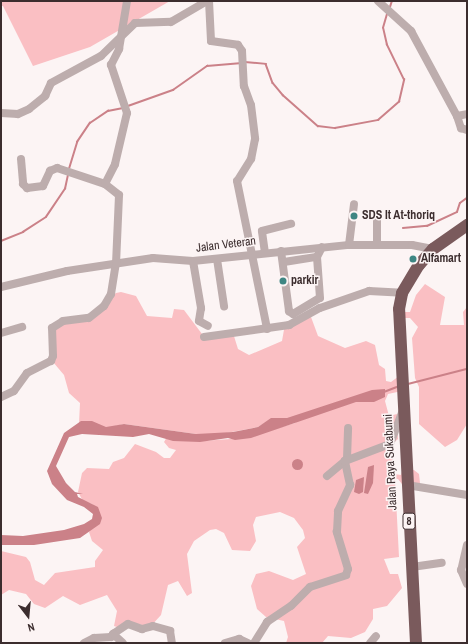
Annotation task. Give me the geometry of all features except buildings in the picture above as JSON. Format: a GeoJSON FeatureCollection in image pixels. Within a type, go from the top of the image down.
{"type":"FeatureCollection","features":[{"type":"Feature","properties":{"kind":"highway","name":"8"},"geometry":{"type":"LineString","coordinates":[[402,292],[419,265],[433,249],[467,225]]}},
{"type":"Feature","properties":{"kind":"highway","name":"Jalan Raya Sukabumi"},"geometry":{"type":"LineString","coordinates":[[402,292],[399,309],[402,412],[416,643]]}},
{"type":"Feature","properties":{"kind":"street"},"geometry":{"type":"LineString","coordinates":[[105,184],[115,164],[127,116],[127,108],[111,65],[122,36],[127,1]]}},
{"type":"Feature","properties":{"kind":"street"},"geometry":{"type":"LineString","coordinates":[[1,113],[18,114],[29,109],[45,96],[51,83],[101,56],[137,22],[171,22],[208,1],[212,41],[238,45],[242,51],[244,86],[251,105],[255,139],[251,159],[237,181],[253,254],[266,329]]}},
{"type":"Feature","properties":{"kind":"street"},"geometry":{"type":"LineString","coordinates":[[378,1],[411,31],[457,116],[460,128],[467,130]]}},
{"type":"Feature","properties":{"kind":"street"},"geometry":{"type":"LineString","coordinates":[[457,116],[467,114]]}},
{"type":"Feature","properties":{"kind":"street"},"geometry":{"type":"LineString","coordinates":[[1,397],[14,391],[27,373],[51,361],[53,356],[52,328],[63,321],[89,318],[104,306],[111,294],[116,264],[119,196],[105,184],[57,168],[50,171],[43,186],[27,188],[23,184],[21,159]]}},
{"type":"Feature","properties":{"kind":"street"},"geometry":{"type":"LineString","coordinates":[[349,245],[354,204]]}},
{"type":"Feature","properties":{"kind":"street"},"geometry":{"type":"LineString","coordinates":[[377,221],[377,245]]}},
{"type":"Feature","properties":{"kind":"street"},"geometry":{"type":"LineString","coordinates":[[265,253],[262,231],[291,224]]}},
{"type":"Feature","properties":{"kind":"street","name":"Jalan Veteran"},"geometry":{"type":"LineString","coordinates":[[1,287],[67,271],[158,257],[193,261],[349,245],[412,245],[433,249]]}},
{"type":"Feature","properties":{"kind":"street"},"geometry":{"type":"LineString","coordinates":[[281,251],[284,262],[289,311],[293,314],[320,298],[317,258],[322,247]]}},
{"type":"Feature","properties":{"kind":"street"},"geometry":{"type":"LineString","coordinates":[[284,262],[317,258]]}},
{"type":"Feature","properties":{"kind":"street"},"geometry":{"type":"LineString","coordinates":[[217,259],[224,306]]}},
{"type":"Feature","properties":{"kind":"street"},"geometry":{"type":"LineString","coordinates":[[193,261],[201,308],[199,321],[208,326]]}},
{"type":"Feature","properties":{"kind":"street"},"geometry":{"type":"LineString","coordinates":[[204,337],[241,330],[249,332],[289,325],[320,308],[369,291],[402,292]]}},
{"type":"Feature","properties":{"kind":"street"},"geometry":{"type":"LineString","coordinates":[[1,332],[22,327]]}},
{"type":"Feature","properties":{"kind":"street"},"geometry":{"type":"LineString","coordinates":[[326,476],[346,460],[390,444],[402,412]]}},
{"type":"Feature","properties":{"kind":"street"},"geometry":{"type":"LineString","coordinates":[[254,643],[267,622],[291,606],[310,587],[343,578],[348,572],[337,532],[338,511],[350,485],[346,460],[348,428]]}},
{"type":"Feature","properties":{"kind":"street"},"geometry":{"type":"LineString","coordinates":[[407,485],[467,495]]}},
{"type":"Feature","properties":{"kind":"street"},"geometry":{"type":"LineString","coordinates":[[467,544],[464,547],[461,570],[467,584]]}},
{"type":"Feature","properties":{"kind":"street"},"geometry":{"type":"LineString","coordinates":[[412,567],[442,563]]}},
{"type":"Feature","properties":{"kind":"street"},"geometry":{"type":"LineString","coordinates":[[84,643],[94,638],[106,638],[128,624],[142,629],[153,626],[170,631],[172,643]]}},
{"type":"Feature","properties":{"kind":"street"},"geometry":{"type":"LineString","coordinates":[[113,634],[123,643]]}},
{"type":"Feature","properties":{"kind":"street"},"geometry":{"type":"LineString","coordinates":[[225,643],[238,639],[248,643]]}},
{"type":"Feature","properties":{"kind":"shaded area"},"geometry":{"type":"Polygon","coordinates":[[[1,1],[170,1],[90,47],[33,66],[3,6],[1,6],[1,1]]]}},
{"type":"Feature","properties":{"kind":"shaded area"},"geometry":{"type":"Polygon","coordinates":[[[425,284],[445,297],[440,325],[464,325],[463,312],[467,307],[467,424],[457,440],[445,447],[419,424],[419,387],[415,378],[412,338],[418,327],[410,318],[405,318],[404,312],[410,312],[416,295],[425,284]]]}},
{"type":"Feature","properties":{"kind":"shaded area"},"geometry":{"type":"Polygon","coordinates":[[[121,292],[136,296],[147,316],[172,318],[174,309],[184,310],[205,338],[233,333],[238,349],[249,355],[282,341],[285,324],[311,317],[318,336],[345,348],[366,341],[375,345],[379,365],[385,369],[386,381],[391,382],[403,373],[405,380],[402,391],[388,394],[385,401],[389,416],[397,414],[398,439],[392,444],[394,474],[401,475],[403,468],[414,470],[419,474],[420,483],[409,493],[398,479],[395,479],[399,557],[384,559],[390,574],[398,574],[402,588],[387,606],[373,609],[373,619],[365,632],[351,638],[328,636],[322,643],[286,643],[288,637],[284,621],[266,617],[257,609],[251,586],[256,574],[269,571],[293,580],[306,574],[297,547],[305,538],[303,530],[294,518],[280,512],[256,517],[253,525],[256,541],[250,551],[232,550],[224,533],[216,529],[210,530],[194,541],[187,554],[192,593],[187,596],[178,581],[168,585],[161,615],[150,627],[138,624],[123,629],[114,626],[117,611],[107,595],[80,605],[63,596],[45,608],[34,604],[26,594],[9,590],[1,595],[1,551],[26,557],[30,562],[35,580],[44,585],[55,573],[95,567],[95,561],[103,550],[92,541],[89,532],[100,517],[97,509],[92,504],[83,501],[78,492],[82,473],[87,468],[109,469],[113,462],[124,458],[135,444],[156,452],[164,458],[170,458],[176,450],[169,448],[164,442],[167,437],[184,441],[194,438],[202,441],[245,438],[295,423],[299,418],[315,415],[311,411],[287,419],[271,419],[258,427],[221,434],[196,434],[124,424],[107,428],[91,422],[79,424],[80,403],[69,393],[64,375],[53,362],[55,357],[50,336],[57,325],[89,319],[116,293],[121,292]]]}},
{"type":"Feature","properties":{"kind":"shaded area"},"geometry":{"type":"Polygon","coordinates":[[[385,389],[385,397],[374,402],[356,402],[251,438],[235,440],[228,438],[200,442],[173,441],[149,434],[133,437],[82,434],[69,437],[56,466],[66,483],[75,492],[83,494],[77,494],[78,497],[98,507],[102,518],[100,524],[80,538],[34,545],[1,545],[1,535],[23,536],[64,530],[84,524],[92,519],[93,514],[84,507],[67,500],[52,484],[47,471],[64,433],[81,421],[92,421],[106,427],[124,424],[196,434],[233,432],[258,427],[271,418],[287,418],[372,390],[385,389]]]}},
{"type":"Feature","properties":{"kind":"shaded area"},"geometry":{"type":"Polygon","coordinates":[[[297,458],[301,460],[303,464],[301,468],[297,470],[293,468],[291,464],[293,460],[297,458]]]}},
{"type":"Feature","properties":{"kind":"shaded area"},"geometry":{"type":"Polygon","coordinates":[[[374,465],[373,483],[368,494],[364,493],[368,467],[374,465]]]}},
{"type":"Feature","properties":{"kind":"shaded area"},"geometry":{"type":"Polygon","coordinates":[[[364,477],[363,492],[359,494],[354,492],[356,480],[364,477]]]}},
{"type":"Feature","properties":{"kind":"waterway"},"geometry":{"type":"LineString","coordinates":[[390,7],[392,1]]}},
{"type":"Feature","properties":{"kind":"waterway"},"geometry":{"type":"LineString","coordinates":[[245,62],[266,64],[273,83],[283,95],[318,126],[335,128],[378,120],[399,102],[404,80],[387,45],[383,28],[387,14]]}},
{"type":"Feature","properties":{"kind":"waterway"},"geometry":{"type":"LineString","coordinates":[[128,106],[173,90],[207,66],[239,63]]}},
{"type":"Feature","properties":{"kind":"waterway"},"geometry":{"type":"LineString","coordinates":[[69,169],[77,142],[90,123],[108,111],[123,108]]}},
{"type":"Feature","properties":{"kind":"waterway"},"geometry":{"type":"LineString","coordinates":[[1,241],[23,232],[46,217],[65,189],[68,175]]}},
{"type":"Feature","properties":{"kind":"waterway"},"geometry":{"type":"LineString","coordinates":[[403,228],[427,226],[457,212],[460,203],[467,198]]}},
{"type":"Feature","properties":{"kind":"waterway"},"geometry":{"type":"LineString","coordinates":[[408,384],[467,369]]}},
{"type":"Feature","properties":{"kind":"waterway"},"geometry":{"type":"LineString","coordinates":[[384,392],[397,387]]}},
{"type":"Feature","properties":{"kind":"place","name":"SDS It At-thoriq"},"geometry":{"type":"Point","coordinates":[354,216]}},
{"type":"Feature","properties":{"kind":"place","name":"Alfamart"},"geometry":{"type":"Point","coordinates":[413,259]}},
{"type":"Feature","properties":{"kind":"place","name":"parkir"},"geometry":{"type":"Point","coordinates":[283,281]}}]}
